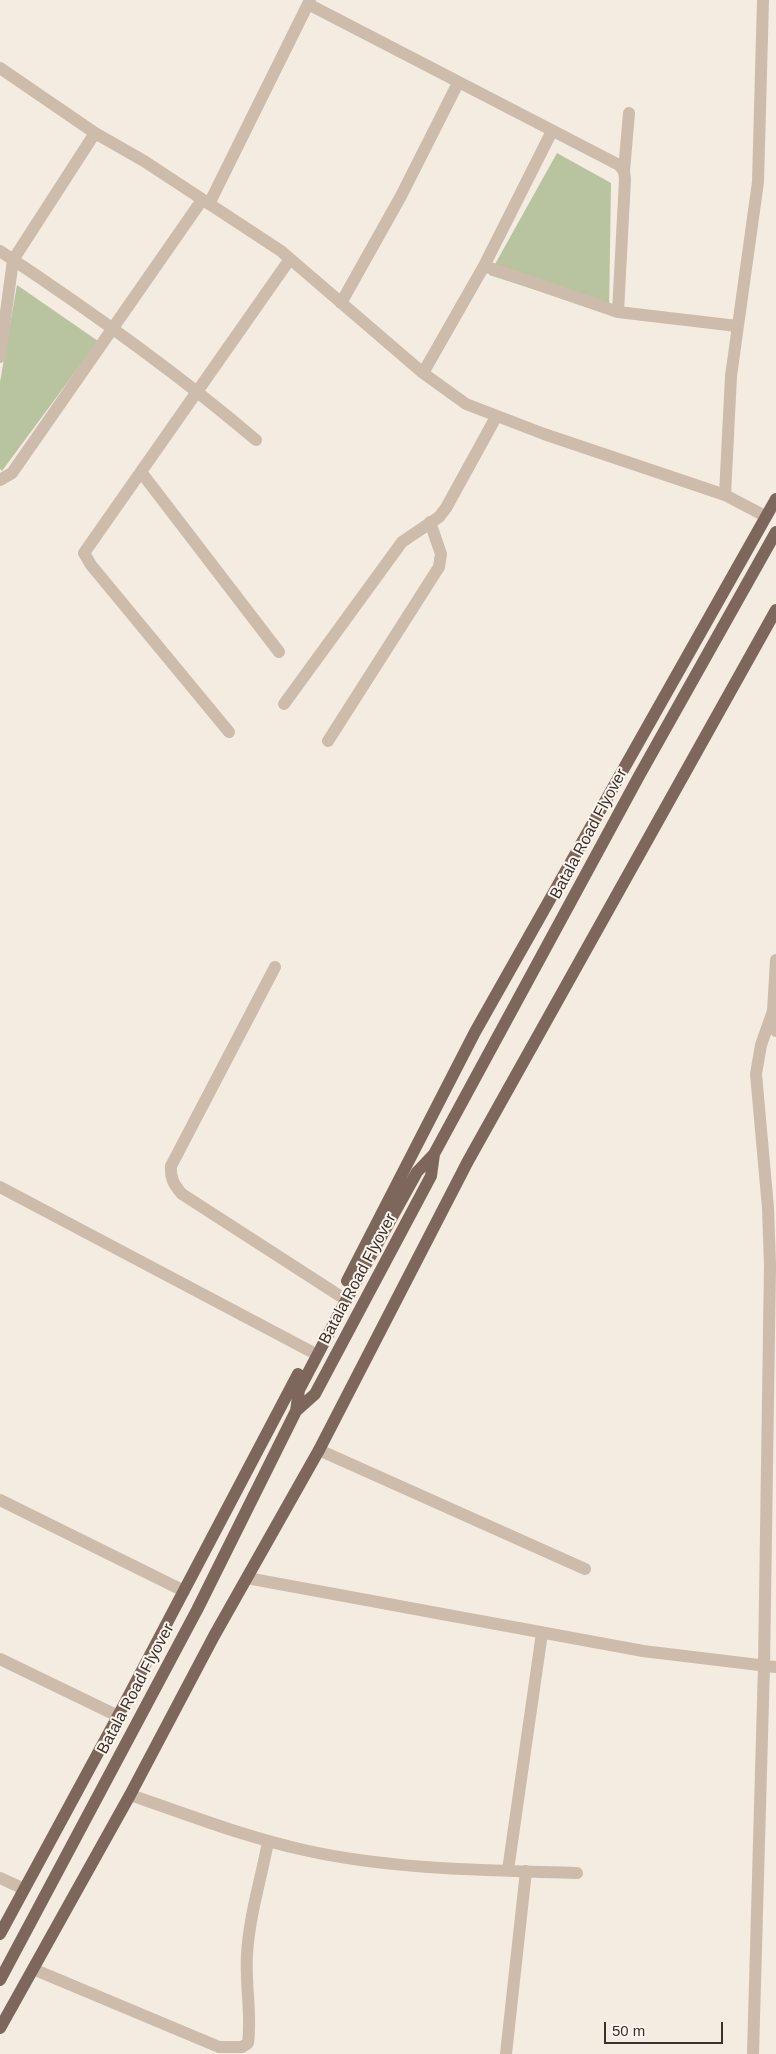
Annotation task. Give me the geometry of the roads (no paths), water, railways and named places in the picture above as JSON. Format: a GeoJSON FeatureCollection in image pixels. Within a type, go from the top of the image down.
{"type":"FeatureCollection","features":[{"type":"Feature","properties":{"kind":"main road"},"geometry":{"type":"LineString","coordinates":[[0,1934],[118,1716],[340,1296],[475,1032],[776,499]]}},
{"type":"Feature","properties":{"kind":"main road","name":"Batala Road Flyover"},"geometry":{"type":"LineString","coordinates":[[0,1980],[197,1610],[296,1411],[315,1394],[431,1176],[434,1154],[638,776],[776,532]]}},
{"type":"Feature","properties":{"kind":"main road"},"geometry":{"type":"LineString","coordinates":[[0,2028],[319,1450],[468,1161],[776,610]]}},
{"type":"Feature","properties":{"kind":"street"},"geometry":{"type":"LineString","coordinates":[[725,495],[729,404],[737,326],[758,182],[763,0]]}},
{"type":"Feature","properties":{"kind":"street"},"geometry":{"type":"LineString","coordinates":[[0,480],[12,473],[113,327],[205,202],[309,2],[458,83],[613,161],[624,171]]}},
{"type":"Feature","properties":{"kind":"street"},"geometry":{"type":"LineString","coordinates":[[0,68],[95,134],[144,161],[290,259],[423,372],[466,404],[496,417],[725,495],[765,516]]}},
{"type":"Feature","properties":{"kind":"street"},"geometry":{"type":"LineString","coordinates":[[341,303],[401,196],[458,83]]}},
{"type":"Feature","properties":{"kind":"street"},"geometry":{"type":"LineString","coordinates":[[618,312],[624,171],[629,114]]}},
{"type":"Feature","properties":{"kind":"street"},"geometry":{"type":"LineString","coordinates":[[423,372],[484,266],[552,130]]}},
{"type":"Feature","properties":{"kind":"street"},"geometry":{"type":"LineString","coordinates":[[0,357],[13,260],[95,134]]}},
{"type":"Feature","properties":{"kind":"street"},"geometry":{"type":"LineString","coordinates":[[0,251],[113,327],[198,391],[256,440]]}},
{"type":"Feature","properties":{"kind":"street"},"geometry":{"type":"LineString","coordinates":[[229,732],[91,565],[84,553],[290,259]]}},
{"type":"Feature","properties":{"kind":"street"},"geometry":{"type":"LineString","coordinates":[[484,266],[618,312],[737,326]]}},
{"type":"Feature","properties":{"kind":"street"},"geometry":{"type":"LineString","coordinates":[[284,704],[402,542],[446,508],[496,417]]}},
{"type":"Feature","properties":{"kind":"street"},"geometry":{"type":"LineString","coordinates":[[141,472],[279,652]]}},
{"type":"Feature","properties":{"kind":"street"},"geometry":{"type":"LineString","coordinates":[[328,740],[439,567],[441,554],[430,522]]}},
{"type":"Feature","properties":{"kind":"street"},"geometry":{"type":"LineString","coordinates":[[776,960],[776,1031]]}},
{"type":"Feature","properties":{"kind":"street"},"geometry":{"type":"LineString","coordinates":[[275,967],[171,1166],[170,1174],[172,1182],[182,1194],[340,1296]]}},
{"type":"Feature","properties":{"kind":"street"},"geometry":{"type":"LineString","coordinates":[[753,2054],[770,1667],[770,1265],[767,1200],[756,1081],[761,1045],[775,1011]]}},
{"type":"Feature","properties":{"kind":"street"},"geometry":{"type":"LineString","coordinates":[[0,1187],[310,1351]]}},
{"type":"Feature","properties":{"kind":"street"},"geometry":{"type":"LineString","coordinates":[[319,1450],[585,1569]]}},
{"type":"Feature","properties":{"kind":"street"},"geometry":{"type":"LineString","coordinates":[[0,1500],[184,1591]]}},
{"type":"Feature","properties":{"kind":"street"},"geometry":{"type":"LineString","coordinates":[[247,1578],[643,1652],[770,1667]]}},
{"type":"Feature","properties":{"kind":"street"},"geometry":{"type":"LineString","coordinates":[[508,1870],[542,1633]]}},
{"type":"Feature","properties":{"kind":"street"},"geometry":{"type":"LineString","coordinates":[[0,1659],[118,1716]]}},
{"type":"Feature","properties":{"kind":"street"},"geometry":{"type":"LineString","coordinates":[[130,1795],[268,1842],[305,1851],[405,1866],[576,1873]]}},
{"type":"Feature","properties":{"kind":"street"},"geometry":{"type":"LineString","coordinates":[[33,1969],[219,2047],[242,2048],[248,2043],[249,2036],[246,1994],[247,1952],[268,1842]]}},
{"type":"Feature","properties":{"kind":"street"},"geometry":{"type":"LineString","coordinates":[[506,2054],[526,1871]]}},
{"type":"Feature","properties":{"kind":"street"},"geometry":{"type":"LineString","coordinates":[[0,1878],[24,1890]]}}]}
